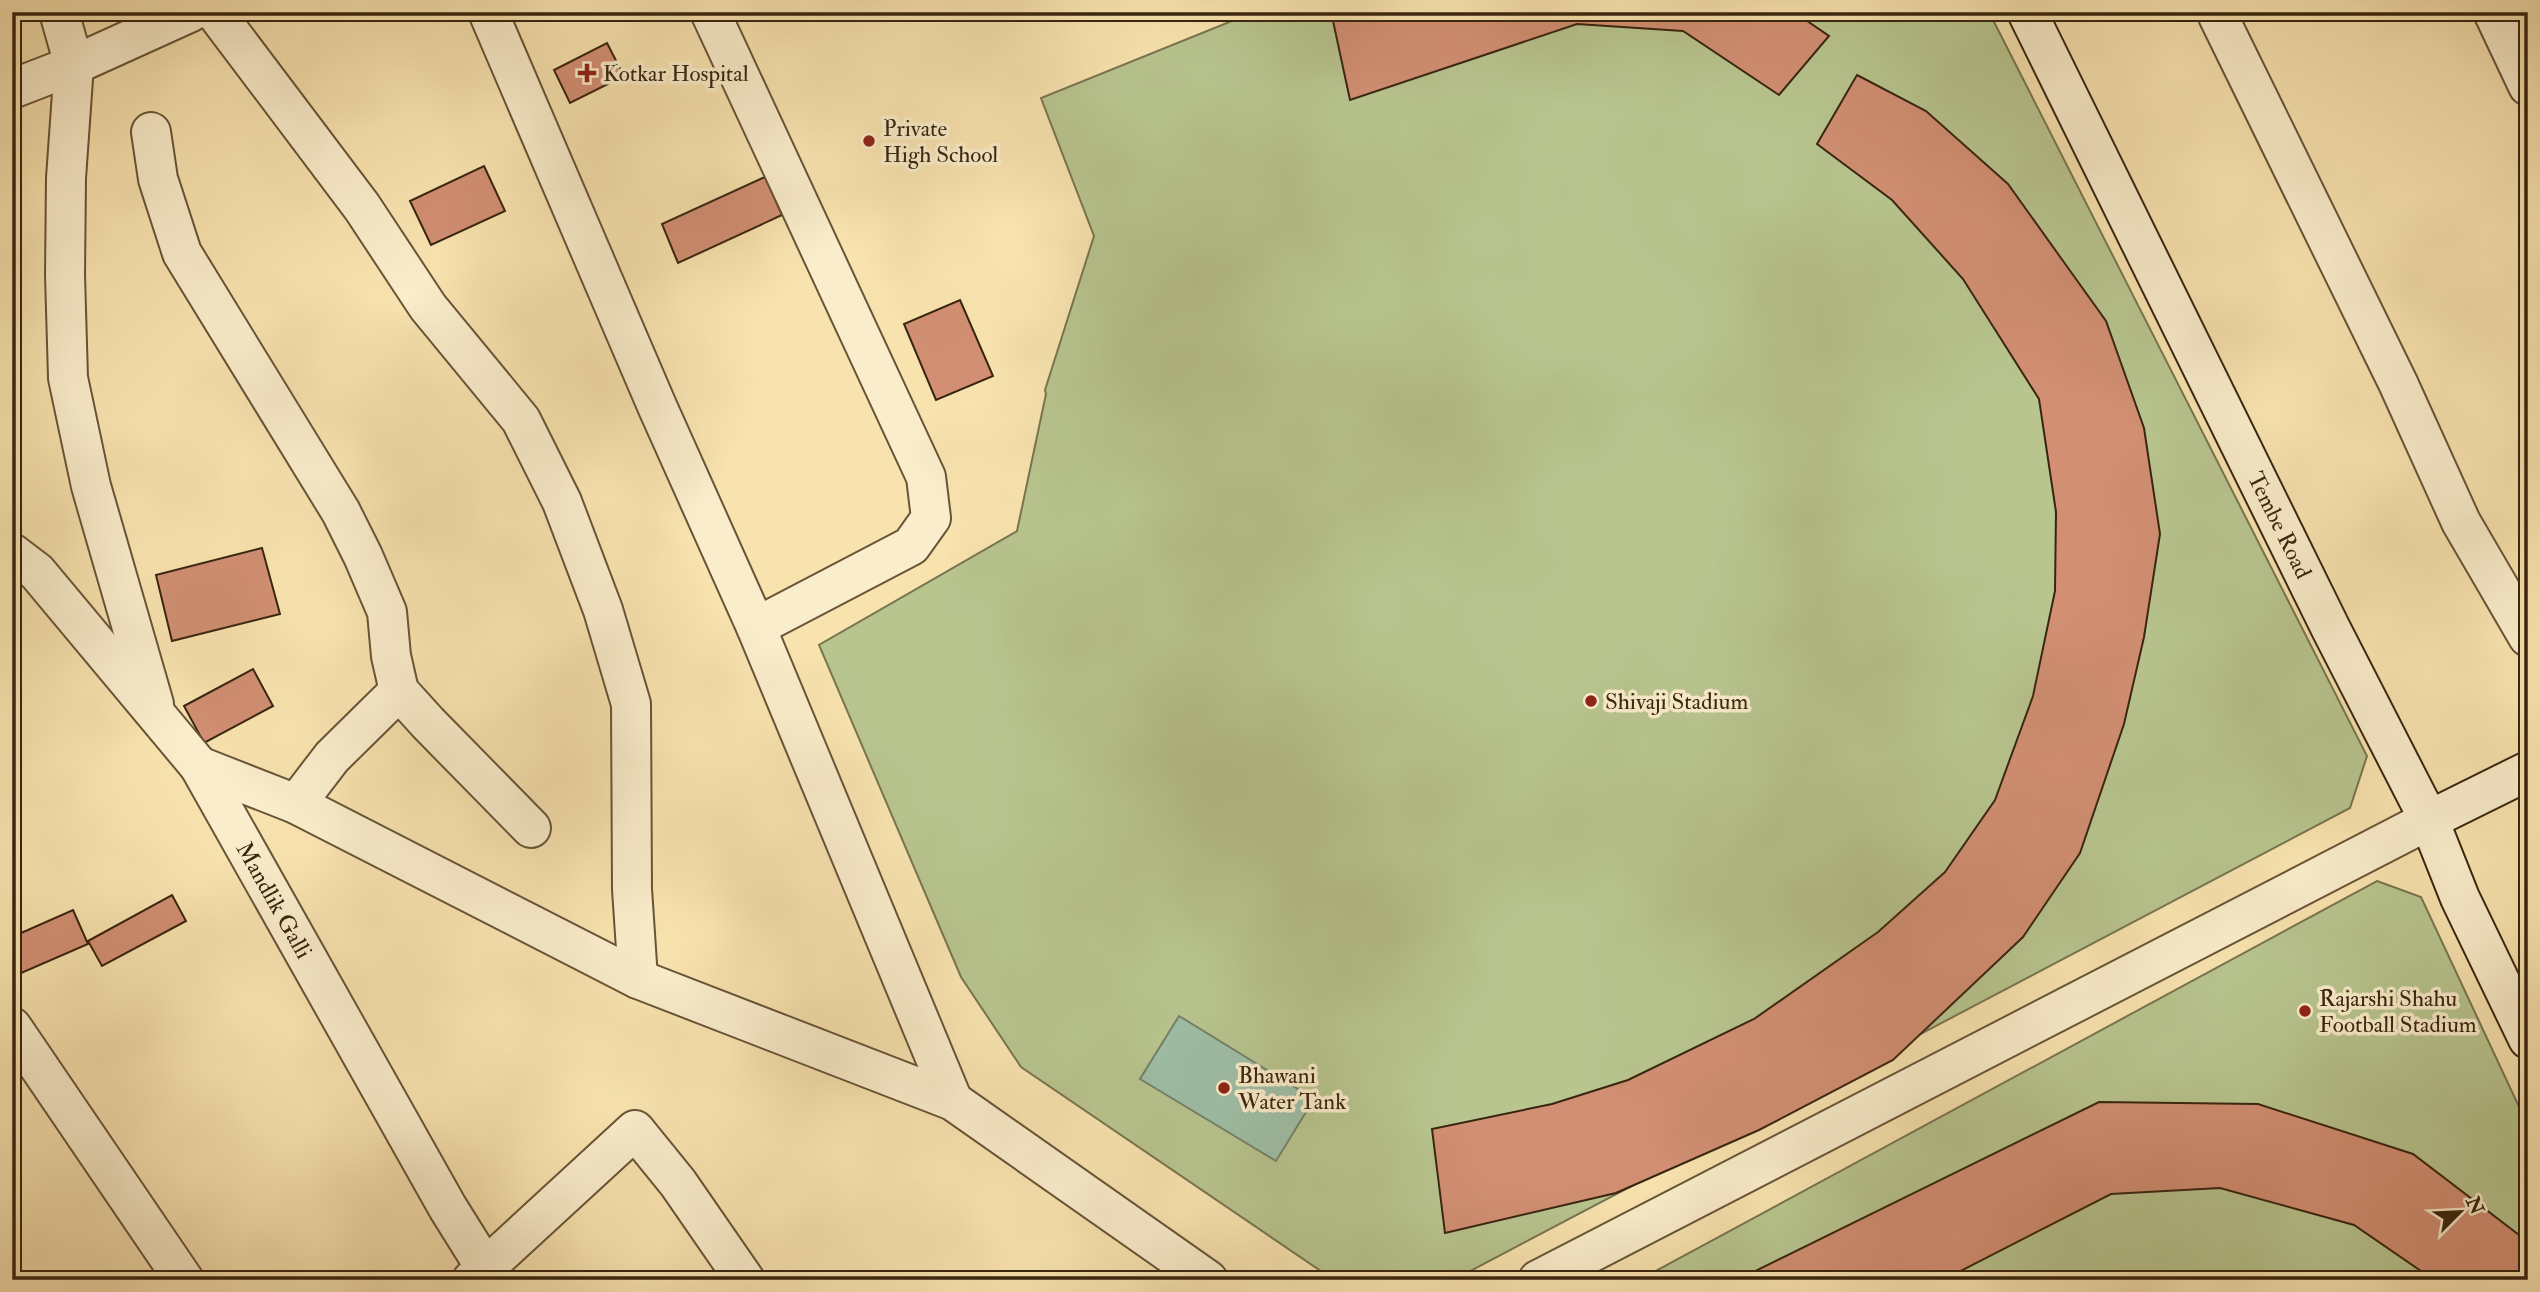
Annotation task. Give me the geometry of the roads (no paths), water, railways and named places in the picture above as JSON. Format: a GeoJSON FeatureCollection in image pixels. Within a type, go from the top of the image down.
{"type":"FeatureCollection","features":[{"type":"Feature","properties":{"kind":"street"},"geometry":{"type":"LineString","coordinates":[[59,12],[74,65],[66,178],[68,378],[91,486],[158,719]]}},
{"type":"Feature","properties":{"kind":"street"},"geometry":{"type":"LineString","coordinates":[[12,89],[74,65],[191,12]]}},
{"type":"Feature","properties":{"kind":"street"},"geometry":{"type":"LineString","coordinates":[[215,12],[362,206],[428,307],[521,419],[562,502],[603,610],[631,704],[632,889],[638,979]]}},
{"type":"Feature","properties":{"kind":"street"},"geometry":{"type":"LineString","coordinates":[[488,12],[657,406],[756,627],[953,1101]]}},
{"type":"Feature","properties":{"kind":"street"},"geometry":{"type":"LineString","coordinates":[[709,12],[926,477],[930,518],[911,546],[756,627]]}},
{"type":"Feature","properties":{"kind":"street","name":"Tembe Road"},"geometry":{"type":"LineString","coordinates":[[2027,12],[2428,820],[2460,898],[2528,1039]]}},
{"type":"Feature","properties":{"kind":"street"},"geometry":{"type":"LineString","coordinates":[[2493,12],[2528,86]]}},
{"type":"Feature","properties":{"kind":"street"},"geometry":{"type":"LineString","coordinates":[[2218,16],[2398,383],[2461,522],[2528,637]]}},
{"type":"Feature","properties":{"kind":"street"},"geometry":{"type":"LineString","coordinates":[[151,132],[158,179],[182,253],[341,512],[363,555],[387,612],[391,656],[399,691],[531,828]]}},
{"type":"Feature","properties":{"kind":"street","name":"Mandlik Galli"},"geometry":{"type":"LineString","coordinates":[[12,553],[37,572],[199,766],[448,1208],[483,1276]]}},
{"type":"Feature","properties":{"kind":"street"},"geometry":{"type":"LineString","coordinates":[[296,804],[332,757],[399,691]]}},
{"type":"Feature","properties":{"kind":"street"},"geometry":{"type":"LineString","coordinates":[[199,766],[296,804],[638,979],[953,1101],[1208,1280]]}},
{"type":"Feature","properties":{"kind":"street"},"geometry":{"type":"LineString","coordinates":[[1538,1280],[2428,820],[2528,771]]}},
{"type":"Feature","properties":{"kind":"street"},"geometry":{"type":"LineString","coordinates":[[12,1027],[184,1280]]}},
{"type":"Feature","properties":{"kind":"street"},"geometry":{"type":"LineString","coordinates":[[483,1276],[635,1130],[678,1183],[745,1280]]}},
{"type":"Feature","properties":{"kind":"place","name":"Kotkar Hospital"},"geometry":{"type":"Point","coordinates":[587,73]}},
{"type":"Feature","properties":{"kind":"place","name":"Private High School"},"geometry":{"type":"Point","coordinates":[869,141]}},
{"type":"Feature","properties":{"kind":"place","name":"Shivaji Stadium"},"geometry":{"type":"Point","coordinates":[1591,701]}},
{"type":"Feature","properties":{"kind":"place","name":"Rajarshi Shahu Football Stadium"},"geometry":{"type":"Point","coordinates":[2305,1011]}},
{"type":"Feature","properties":{"kind":"place","name":"Bhawani Water Tank"},"geometry":{"type":"Point","coordinates":[1224,1088]}}]}
